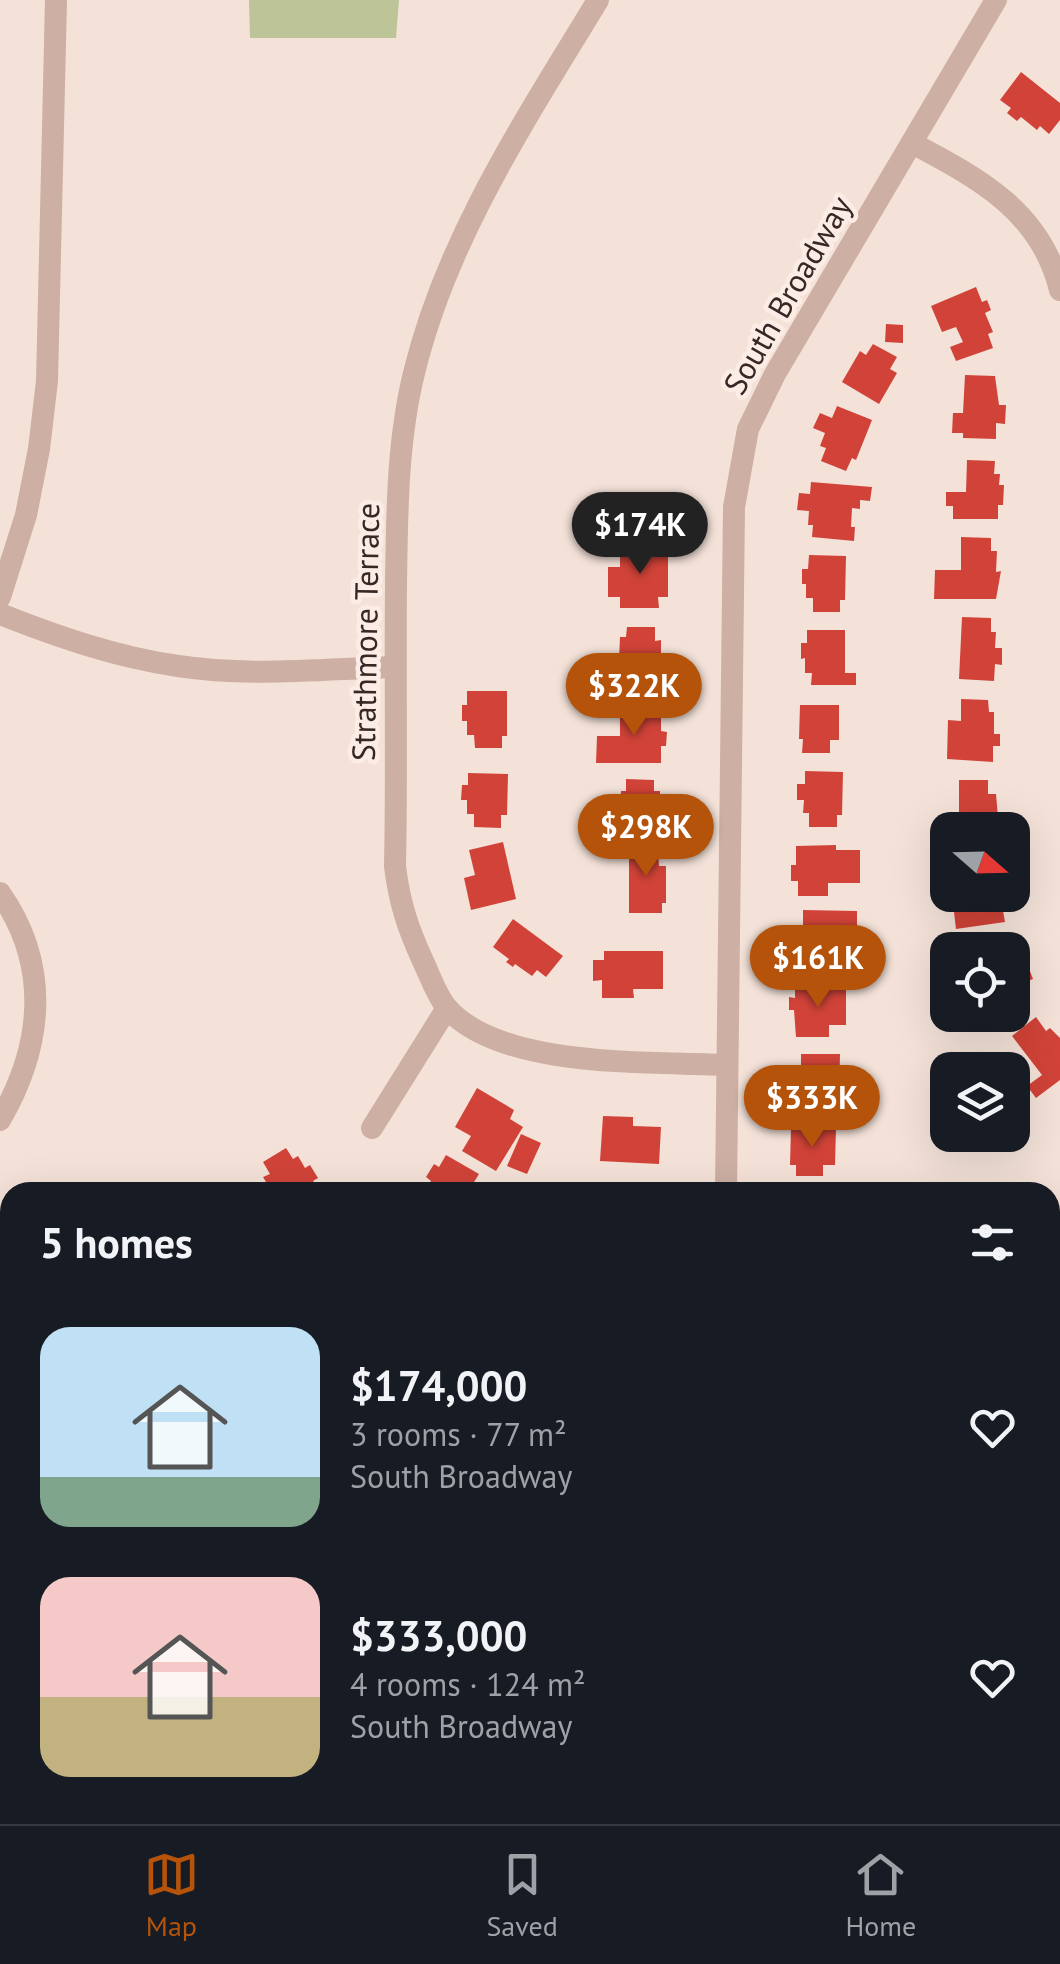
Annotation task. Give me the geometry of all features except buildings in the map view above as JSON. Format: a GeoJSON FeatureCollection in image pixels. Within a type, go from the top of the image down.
{"type":"FeatureCollection","features":[{"type":"Feature","properties":{"kind":"street"},"geometry":{"type":"LineString","coordinates":[[0,598],[26,515],[47,381],[56,0]]}},
{"type":"Feature","properties":{"kind":"street","name":"Strathmore Terrace"},"geometry":{"type":"LineString","coordinates":[[598,0],[481,196],[432,310],[413,375],[401,447],[396,667],[398,900],[410,934],[447,1008],[493,1040],[570,1056],[726,1064]]}},
{"type":"Feature","properties":{"kind":"street","name":"South Broadway"},"geometry":{"type":"LineString","coordinates":[[726,1182],[734,507],[748,430],[776,374],[996,0]]}},
{"type":"Feature","properties":{"kind":"street"},"geometry":{"type":"LineString","coordinates":[[912,143],[980,179],[1016,211],[1042,243],[1060,290]]}},
{"type":"Feature","properties":{"kind":"street"},"geometry":{"type":"LineString","coordinates":[[0,614],[90,647],[182,666],[243,671],[396,667]]}},
{"type":"Feature","properties":{"kind":"street"},"geometry":{"type":"LineString","coordinates":[[0,893],[20,930],[33,969],[36,1010],[32,1047],[19,1086],[0,1120]]}},
{"type":"Feature","properties":{"kind":"street"},"geometry":{"type":"LineString","coordinates":[[372,1128],[447,1008]]}},
{"type":"Feature","properties":{"kind":"green space"},"geometry":{"type":"Polygon","coordinates":[[[249,0],[399,0],[396,38],[250,38],[249,0]]]}}]}
